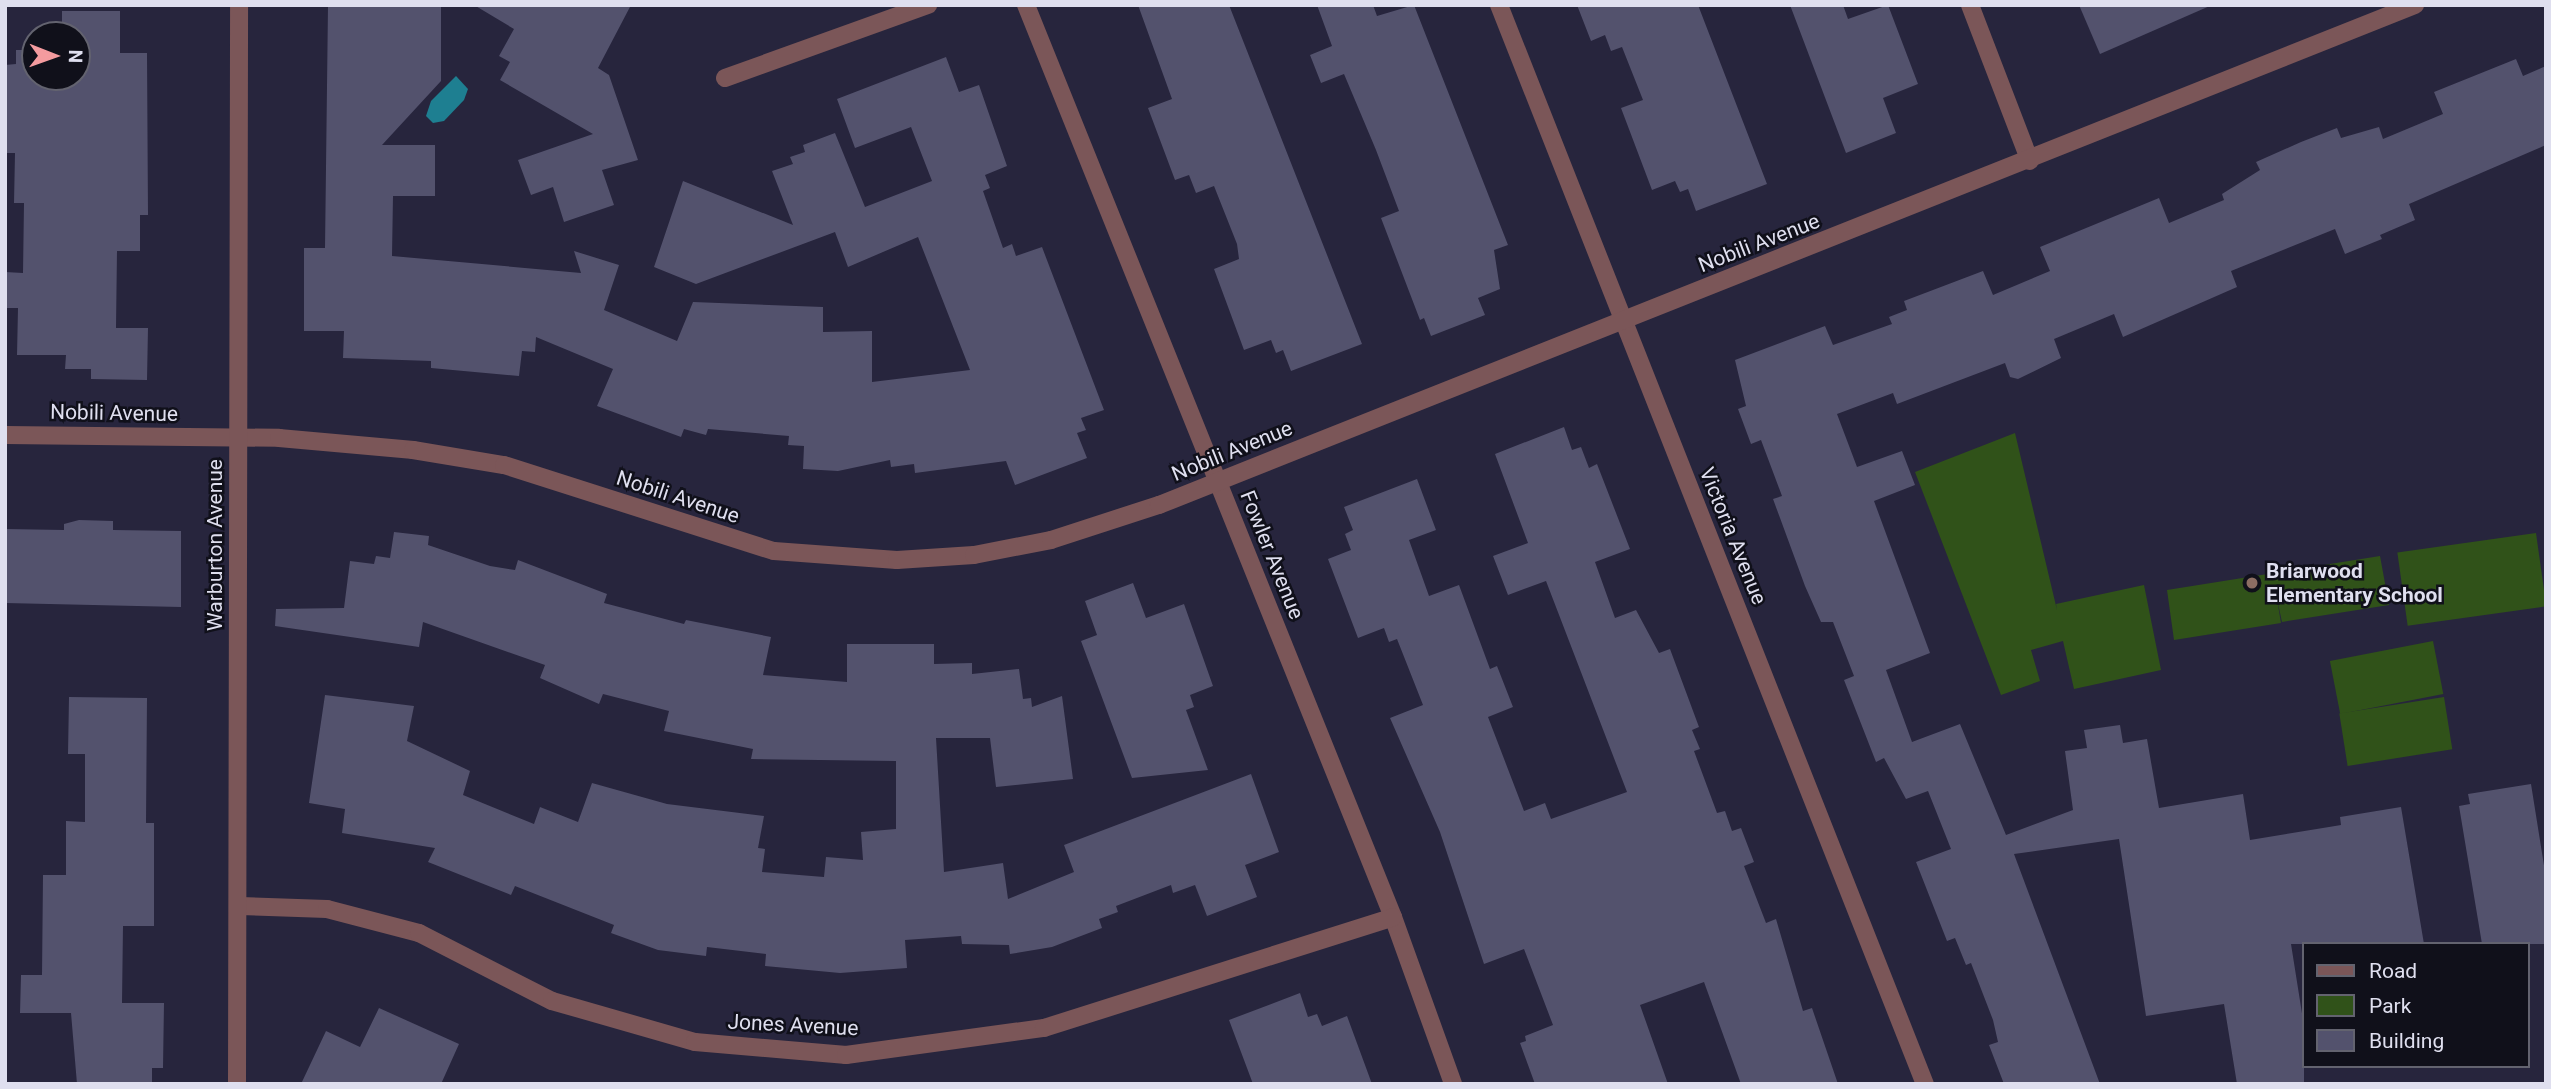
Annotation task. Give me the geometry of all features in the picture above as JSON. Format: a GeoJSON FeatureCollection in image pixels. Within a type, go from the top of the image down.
{"type":"FeatureCollection","features":[{"type":"Feature","properties":{"kind":"street","name":"Warburton Avenue"},"geometry":{"type":"LineString","coordinates":[[237,1084],[240,906],[239,5]]}},
{"type":"Feature","properties":{"kind":"street"},"geometry":{"type":"LineString","coordinates":[[725,78],[928,5]]}},
{"type":"Feature","properties":{"kind":"street","name":"Fowler Avenue"},"geometry":{"type":"LineString","coordinates":[[1026,5],[1393,917],[1453,1084]]}},
{"type":"Feature","properties":{"kind":"street","name":"Victoria Avenue"},"geometry":{"type":"LineString","coordinates":[[1499,5],[1925,1084]]}},
{"type":"Feature","properties":{"kind":"street"},"geometry":{"type":"LineString","coordinates":[[1970,5],[2031,161]]}},
{"type":"Feature","properties":{"kind":"street","name":"Nobili Avenue"},"geometry":{"type":"LineString","coordinates":[[5,435],[238,437],[413,450],[504,465],[774,551],[897,560],[974,555],[1051,540],[1218,481],[2031,161],[2415,5]]}},
{"type":"Feature","properties":{"kind":"street","name":"Jones Avenue"},"geometry":{"type":"LineString","coordinates":[[240,906],[327,909],[419,933],[552,1001],[695,1042],[846,1055],[1044,1028],[1393,917]]}},
{"type":"Feature","properties":{"kind":"green space"},"geometry":{"type":"Polygon","coordinates":[[[2015,433],[2057,610],[2056,604],[2144,585],[2161,670],[2074,689],[2063,641],[2031,650],[2040,681],[2001,695],[1915,472],[2015,433]]]}},
{"type":"Feature","properties":{"kind":"green space"},"geometry":{"type":"Polygon","coordinates":[[[2536,533],[2546,606],[2408,626],[2397,552],[2536,533]]]}},
{"type":"Feature","properties":{"kind":"green space"},"geometry":{"type":"Polygon","coordinates":[[[2380,556],[2389,605],[2282,622],[2277,599],[2281,623],[2174,640],[2167,590],[2380,556]]]}},
{"type":"Feature","properties":{"kind":"green space"},"geometry":{"type":"Polygon","coordinates":[[[2433,641],[2443,694],[2340,714],[2330,661],[2433,641]]]}},
{"type":"Feature","properties":{"kind":"green space"},"geometry":{"type":"Polygon","coordinates":[[[2444,697],[2452,749],[2348,766],[2339,714],[2444,697]]]}},
{"type":"Feature","properties":{"kind":"shaded area"},"geometry":{"type":"Polygon","coordinates":[[[456,76],[468,89],[464,100],[444,121],[433,123],[426,116],[431,101],[456,76]]]}},
{"type":"Feature","properties":{"kind":"building"},"geometry":{"type":"Polygon","coordinates":[[[328,5],[441,5],[441,81],[382,145],[435,145],[435,196],[393,196],[392,256],[581,273],[574,251],[619,265],[604,310],[677,341],[693,302],[823,307],[823,332],[872,331],[872,382],[970,370],[918,237],[848,267],[835,232],[696,284],[654,267],[683,181],[793,225],[772,171],[793,164],[790,157],[805,152],[803,145],[835,133],[865,207],[932,181],[911,127],[855,148],[837,99],[946,57],[959,92],[979,85],[1007,166],[985,175],[990,188],[983,191],[1003,248],[1012,244],[1016,256],[1042,247],[1104,410],[1081,418],[1086,430],[1077,433],[1087,458],[1015,485],[1006,461],[915,473],[914,464],[891,467],[890,460],[838,471],[803,469],[804,446],[788,445],[789,436],[708,429],[706,435],[684,429],[681,437],[597,406],[613,369],[536,337],[535,352],[522,351],[519,376],[431,368],[431,361],[343,358],[344,331],[304,331],[304,248],[325,248],[328,5]]]}},
{"type":"Feature","properties":{"kind":"building"},"geometry":{"type":"Polygon","coordinates":[[[474,5],[631,5],[598,68],[609,75],[638,160],[602,170],[614,205],[564,222],[553,187],[531,195],[518,160],[593,134],[500,80],[510,62],[499,56],[514,29],[474,5]]]}},
{"type":"Feature","properties":{"kind":"building"},"geometry":{"type":"Polygon","coordinates":[[[1138,5],[1229,5],[1362,344],[1291,371],[1283,350],[1276,353],[1271,340],[1244,350],[1214,269],[1239,259],[1237,244],[1214,186],[1196,193],[1189,175],[1175,180],[1148,108],[1172,99],[1138,5]]]}},
{"type":"Feature","properties":{"kind":"building"},"geometry":{"type":"Polygon","coordinates":[[[1317,5],[1373,5],[1377,16],[1414,5],[1508,245],[1494,250],[1500,289],[1478,298],[1485,315],[1431,336],[1424,318],[1420,320],[1381,218],[1399,211],[1376,150],[1344,74],[1321,83],[1310,55],[1332,46],[1317,5]]]}},
{"type":"Feature","properties":{"kind":"building"},"geometry":{"type":"Polygon","coordinates":[[[1577,5],[1698,5],[1767,184],[1696,211],[1688,189],[1680,192],[1675,181],[1652,190],[1621,108],[1643,100],[1622,47],[1611,51],[1605,35],[1591,41],[1577,5]]]}},
{"type":"Feature","properties":{"kind":"building"},"geometry":{"type":"Polygon","coordinates":[[[1790,5],[1843,5],[1848,19],[1888,5],[1918,84],[1883,98],[1896,133],[1846,153],[1790,5]]]}},
{"type":"Feature","properties":{"kind":"building"},"geometry":{"type":"Polygon","coordinates":[[[2079,5],[2212,5],[2100,54],[2079,5]]]}},
{"type":"Feature","properties":{"kind":"building"},"geometry":{"type":"Polygon","coordinates":[[[62,11],[120,11],[120,53],[147,53],[148,215],[140,215],[140,251],[117,251],[116,328],[148,328],[147,380],[91,379],[91,369],[65,369],[66,355],[17,355],[18,308],[5,308],[5,272],[23,273],[24,203],[14,203],[15,153],[5,153],[5,65],[16,64],[16,50],[21,50],[21,91],[91,91],[91,21],[62,21],[62,11]]]}},
{"type":"Feature","properties":{"kind":"building"},"geometry":{"type":"Polygon","coordinates":[[[2516,59],[2523,76],[2546,66],[2546,145],[2409,204],[2415,220],[2380,235],[2382,239],[2345,254],[2335,229],[2231,271],[2237,287],[2123,337],[2114,314],[2054,339],[2061,358],[2018,379],[2010,377],[2005,363],[1897,404],[1893,393],[1837,414],[1857,467],[1902,451],[1915,485],[1874,501],[1930,653],[1886,670],[1912,742],[1960,724],[2006,835],[2073,810],[2065,751],[2087,748],[2084,730],[2120,725],[2123,743],[2147,739],[2159,808],[2243,794],[2250,840],[2341,825],[2340,817],[2401,807],[2424,942],[2291,944],[2302,1013],[2304,1084],[2237,1084],[2224,1004],[2146,1016],[2119,839],[2014,854],[2100,1084],[2004,1084],[1989,1045],[1998,1042],[1993,1020],[1971,963],[1966,965],[1955,938],[1947,941],[1916,862],[1951,849],[1928,791],[1906,799],[1884,758],[1876,762],[1844,680],[1854,676],[1833,622],[1821,622],[1773,499],[1782,496],[1761,440],[1751,444],[1738,409],[1746,406],[1735,360],[1825,326],[1833,345],[1892,324],[1889,317],[1907,310],[1904,301],[1983,271],[1993,295],[2050,271],[2040,247],[2159,198],[2169,223],[2224,200],[2222,194],[2260,170],[2256,162],[2337,128],[2341,138],[2379,127],[2383,139],[2443,114],[2434,92],[2516,59]]]}},
{"type":"Feature","properties":{"kind":"building"},"geometry":{"type":"Polygon","coordinates":[[[1564,427],[1572,450],[1581,447],[1589,468],[1597,464],[1630,549],[1595,562],[1615,618],[1636,610],[1659,653],[1670,649],[1699,727],[1692,730],[1700,749],[1694,751],[1717,813],[1725,811],[1732,831],[1741,828],[1754,862],[1744,866],[1766,923],[1776,919],[1803,1011],[1812,1008],[1838,1084],[1741,1084],[1704,982],[1640,1005],[1668,1084],[1535,1084],[1520,1043],[1526,1041],[1525,1036],[1553,1025],[1524,949],[1484,964],[1440,832],[1390,718],[1423,705],[1397,639],[1389,642],[1384,628],[1358,638],[1328,559],[1351,550],[1345,534],[1353,530],[1344,507],[1417,479],[1436,530],[1409,540],[1429,596],[1459,585],[1490,669],[1497,666],[1513,707],[1488,717],[1524,811],[1545,803],[1551,819],[1627,792],[1546,581],[1508,595],[1493,556],[1528,543],[1495,454],[1564,427]]]}},
{"type":"Feature","properties":{"kind":"building"},"geometry":{"type":"Polygon","coordinates":[[[79,520],[113,521],[113,530],[181,531],[181,607],[5,603],[5,529],[64,530],[64,524],[79,520]]]}},
{"type":"Feature","properties":{"kind":"building"},"geometry":{"type":"Polygon","coordinates":[[[394,532],[429,536],[428,545],[490,566],[515,570],[518,560],[607,594],[604,603],[684,624],[686,620],[771,637],[763,675],[847,682],[847,644],[934,644],[934,664],[972,663],[972,674],[1019,669],[1023,699],[1031,698],[1032,707],[1062,696],[1073,779],[996,787],[990,738],[936,738],[944,872],[1003,863],[1008,899],[1074,872],[1064,845],[1251,774],[1279,852],[1245,865],[1257,897],[1207,916],[1195,885],[1173,893],[1171,885],[1116,906],[1118,912],[1099,919],[1102,928],[1052,947],[1010,954],[1009,945],[962,944],[961,936],[905,940],[907,968],[840,973],[765,966],[766,954],[707,947],[706,956],[658,950],[611,933],[614,925],[515,886],[511,895],[428,862],[435,848],[342,833],[345,809],[309,803],[325,695],[414,706],[407,741],[470,771],[463,795],[534,824],[540,807],[578,822],[592,783],[667,804],[764,816],[758,848],[765,849],[762,872],[824,877],[826,857],[863,860],[861,832],[896,829],[896,761],[751,759],[753,749],[664,731],[669,711],[603,694],[599,704],[540,678],[545,665],[423,622],[419,647],[275,626],[276,609],[344,608],[350,561],[374,564],[376,556],[390,558],[394,532]]]}},
{"type":"Feature","properties":{"kind":"building"},"geometry":{"type":"Polygon","coordinates":[[[1133,583],[1146,618],[1184,604],[1213,686],[1190,695],[1194,707],[1186,710],[1208,770],[1132,778],[1081,641],[1097,635],[1085,601],[1133,583]]]}},
{"type":"Feature","properties":{"kind":"building"},"geometry":{"type":"Polygon","coordinates":[[[69,697],[147,698],[146,823],[154,823],[154,926],[123,926],[122,1003],[164,1003],[163,1068],[152,1068],[152,1084],[77,1084],[71,1013],[20,1013],[21,975],[42,975],[43,875],[66,875],[66,821],[85,822],[85,754],[68,754],[69,697]]]}},
{"type":"Feature","properties":{"kind":"building"},"geometry":{"type":"Polygon","coordinates":[[[2531,784],[2546,878],[2546,944],[2482,942],[2459,806],[2470,804],[2468,794],[2531,784]]]}},
{"type":"Feature","properties":{"kind":"building"},"geometry":{"type":"Polygon","coordinates":[[[1300,993],[1308,1017],[1317,1014],[1322,1026],[1347,1016],[1372,1084],[1253,1084],[1229,1020],[1300,993]]]}},
{"type":"Feature","properties":{"kind":"building"},"geometry":{"type":"Polygon","coordinates":[[[379,1008],[459,1044],[441,1084],[301,1084],[326,1031],[360,1047],[379,1008]]]}},
{"type":"Feature","properties":{"kind":"place","name":"Briarwood Elementary School"},"geometry":{"type":"Point","coordinates":[2252,583]}}]}
